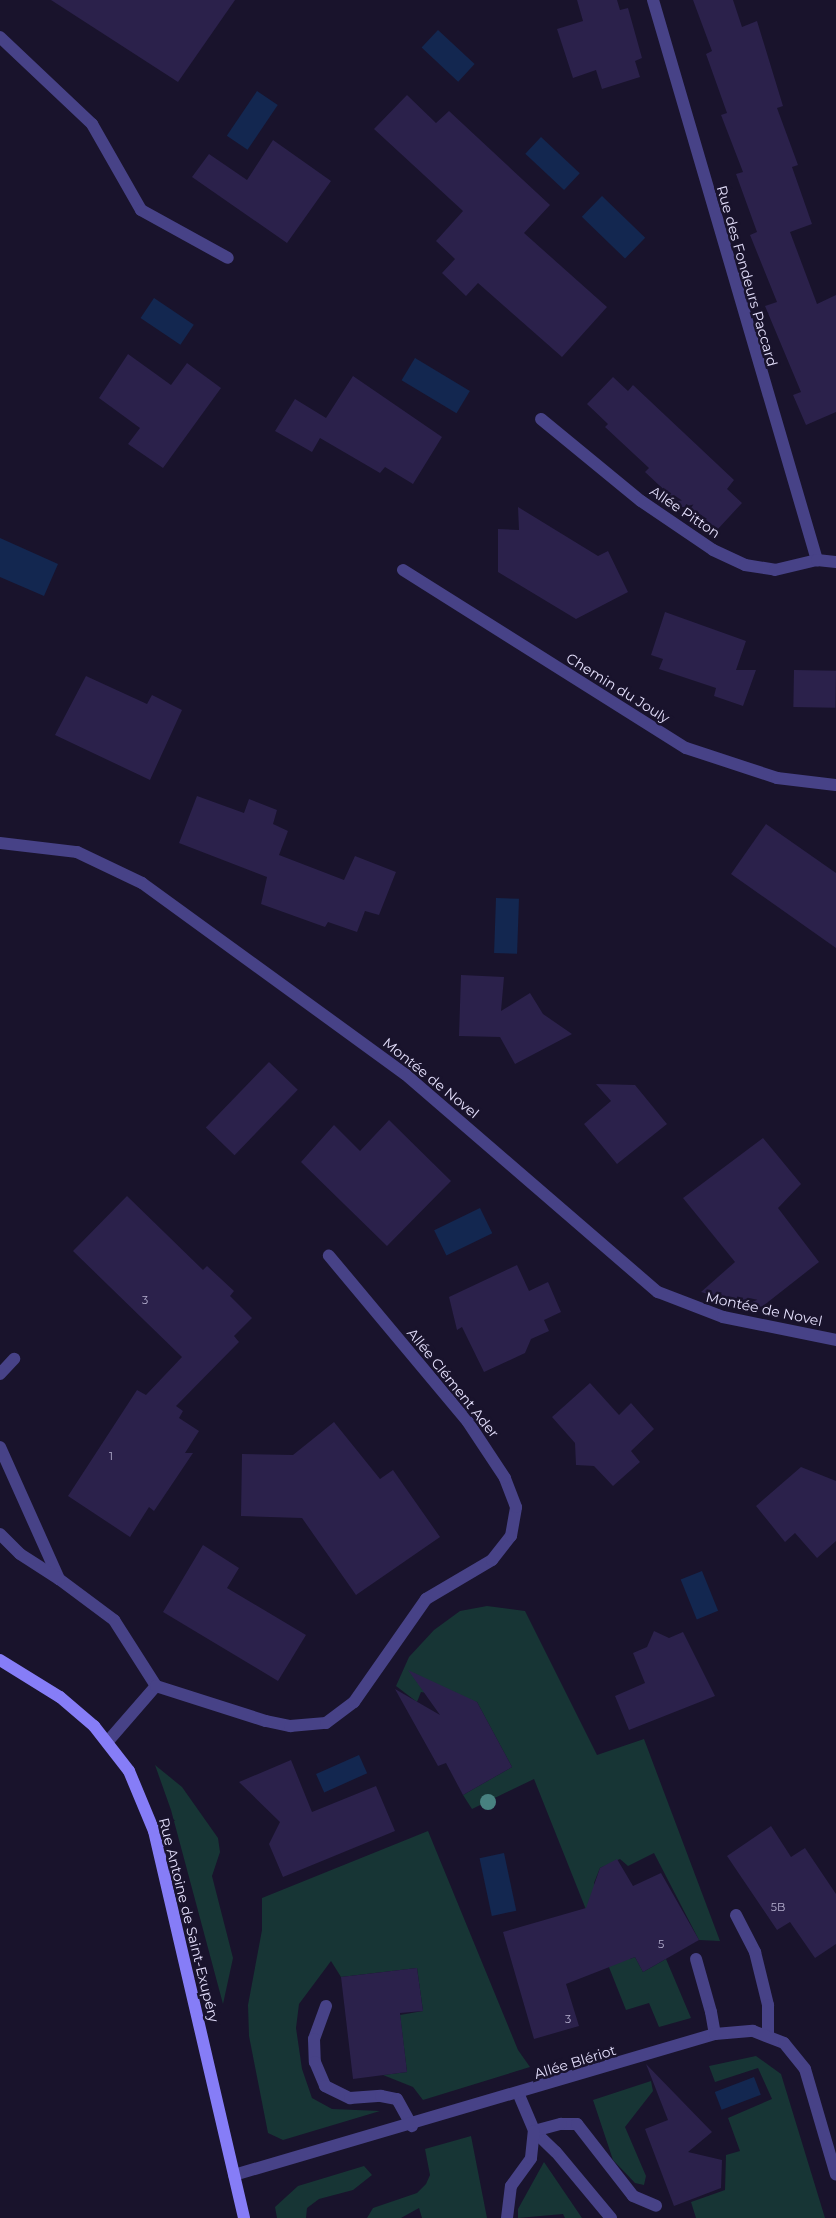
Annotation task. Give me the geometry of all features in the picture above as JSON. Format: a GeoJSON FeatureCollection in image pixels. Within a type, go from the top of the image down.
{"type":"FeatureCollection","features":[{"type":"Feature","properties":{"kind":"street","name":"Rue des Fondeurs Paccard"},"geometry":{"type":"LineString","coordinates":[[653,0],[817,560]]}},
{"type":"Feature","properties":{"kind":"street"},"geometry":{"type":"LineString","coordinates":[[0,36],[92,124],[141,210],[228,258]]}},
{"type":"Feature","properties":{"kind":"street","name":"Allée Pitton"},"geometry":{"type":"LineString","coordinates":[[541,419],[641,501],[713,550],[745,565],[775,570],[817,560],[836,562]]}},
{"type":"Feature","properties":{"kind":"street","name":"Chemin du Jouly"},"geometry":{"type":"LineString","coordinates":[[403,570],[686,748],[776,778],[836,785]]}},
{"type":"Feature","properties":{"kind":"street","name":"Montée de Novel"},"geometry":{"type":"LineString","coordinates":[[0,843],[77,852],[142,883],[405,1074],[658,1292],[678,1304],[723,1317],[836,1340]]}},
{"type":"Feature","properties":{"kind":"street","name":"Allée Clément Ader"},"geometry":{"type":"LineString","coordinates":[[156,1686],[266,1721],[290,1726],[326,1723],[354,1702],[426,1599],[492,1560],[511,1536],[516,1507],[505,1478],[468,1422],[329,1256]]}},
{"type":"Feature","properties":{"kind":"street"},"geometry":{"type":"LineString","coordinates":[[0,1374],[14,1359]]}},
{"type":"Feature","properties":{"kind":"street"},"geometry":{"type":"LineString","coordinates":[[0,1447],[59,1579]]}},
{"type":"Feature","properties":{"kind":"street"},"geometry":{"type":"LineString","coordinates":[[0,1534],[20,1554],[59,1579],[114,1620],[156,1686],[108,1740]]}},
{"type":"Feature","properties":{"kind":"street","name":"Rue Antoine de Saint-Exupéry"},"geometry":{"type":"LineString","coordinates":[[0,1660],[60,1697],[108,1740],[129,1771],[154,1831],[244,2218]]}},
{"type":"Feature","properties":{"kind":"street"},"geometry":{"type":"LineString","coordinates":[[736,1915],[755,1952],[768,2005],[768,2034],[796,2054],[804,2069],[836,2175]]}},
{"type":"Feature","properties":{"kind":"street"},"geometry":{"type":"LineString","coordinates":[[696,1960],[711,2012],[715,2034]]}},
{"type":"Feature","properties":{"kind":"street"},"geometry":{"type":"LineString","coordinates":[[326,2006],[314,2039],[315,2062],[325,2086],[350,2098],[381,2096],[397,2099],[412,2126]]}},
{"type":"Feature","properties":{"kind":"street","name":"Allée Blériot"},"geometry":{"type":"LineString","coordinates":[[234,2175],[519,2095],[715,2034],[768,2034]]}},
{"type":"Feature","properties":{"kind":"street"},"geometry":{"type":"LineString","coordinates":[[519,2095],[534,2131],[556,2152],[611,2218]]}},
{"type":"Feature","properties":{"kind":"street"},"geometry":{"type":"LineString","coordinates":[[534,2131],[561,2124],[577,2124],[633,2196],[656,2206]]}},
{"type":"Feature","properties":{"kind":"street"},"geometry":{"type":"LineString","coordinates":[[507,2218],[512,2186],[531,2158],[534,2131]]}},
{"type":"Feature","properties":{"kind":"green space"},"geometry":{"type":"Polygon","coordinates":[[[487,1606],[525,1611],[597,1755],[644,1739],[720,1941],[699,1940],[654,1853],[628,1866],[620,1859],[600,1868],[594,1883],[630,1959],[635,1957],[643,1972],[666,1959],[691,2018],[659,2027],[649,2003],[626,2010],[534,1779],[472,1809],[463,1795],[512,1767],[477,1702],[421,1692],[417,1702],[396,1686],[409,1657],[434,1630],[460,1611],[487,1606]]]}},
{"type":"Feature","properties":{"kind":"green space"},"geometry":{"type":"Polygon","coordinates":[[[155,1765],[182,1787],[218,1838],[220,1852],[212,1876],[233,1958],[223,2004],[171,1810],[155,1765]]]}},
{"type":"Feature","properties":{"kind":"green space"},"geometry":{"type":"Polygon","coordinates":[[[428,1831],[518,2050],[530,2067],[423,2100],[413,2087],[383,2075],[407,2072],[400,2015],[423,2011],[417,1968],[341,1977],[331,1961],[299,2004],[296,2028],[302,2069],[312,2098],[332,2109],[380,2111],[283,2140],[268,2133],[249,2036],[248,2005],[262,1930],[262,1898],[428,1831]]]}},
{"type":"Feature","properties":{"kind":"green space"},"geometry":{"type":"Polygon","coordinates":[[[756,2056],[781,2074],[825,2218],[696,2218],[691,2202],[725,2190],[726,2155],[740,2151],[728,2118],[772,2099],[758,2068],[715,2082],[709,2066],[756,2056]]]}},
{"type":"Feature","properties":{"kind":"green space"},"geometry":{"type":"Polygon","coordinates":[[[651,2081],[653,2091],[625,2127],[646,2176],[644,2185],[635,2183],[613,2160],[593,2100],[651,2081]]]}},
{"type":"Feature","properties":{"kind":"green space"},"geometry":{"type":"Polygon","coordinates":[[[471,2136],[487,2218],[422,2218],[419,2208],[401,2218],[367,2218],[373,2208],[417,2193],[426,2184],[430,2175],[425,2149],[471,2136]]]}},
{"type":"Feature","properties":{"kind":"green space"},"geometry":{"type":"Polygon","coordinates":[[[544,2162],[582,2218],[565,2218],[563,2214],[518,2218],[518,2209],[544,2162]]]}},
{"type":"Feature","properties":{"kind":"green space"},"geometry":{"type":"Polygon","coordinates":[[[364,2166],[372,2175],[353,2190],[319,2199],[307,2208],[306,2218],[277,2218],[275,2207],[298,2186],[364,2166]]]}},
{"type":"Feature","properties":{"kind":"water"},"geometry":{"type":"Polygon","coordinates":[[[438,30],[475,64],[458,82],[422,48],[438,30]]]}},
{"type":"Feature","properties":{"kind":"water"},"geometry":{"type":"Polygon","coordinates":[[[257,91],[278,105],[248,150],[227,136],[257,91]]]}},
{"type":"Feature","properties":{"kind":"water"},"geometry":{"type":"Polygon","coordinates":[[[541,137],[580,173],[564,190],[525,154],[541,137]]]}},
{"type":"Feature","properties":{"kind":"water"},"geometry":{"type":"Polygon","coordinates":[[[602,196],[645,238],[625,259],[582,217],[602,196]]]}},
{"type":"Feature","properties":{"kind":"water"},"geometry":{"type":"Polygon","coordinates":[[[154,298],[194,325],[180,345],[141,318],[154,298]]]}},
{"type":"Feature","properties":{"kind":"water"},"geometry":{"type":"Polygon","coordinates":[[[415,358],[470,391],[456,413],[402,380],[415,358]]]}},
{"type":"Feature","properties":{"kind":"water"},"geometry":{"type":"Polygon","coordinates":[[[0,538],[58,564],[44,596],[0,577],[0,538]]]}},
{"type":"Feature","properties":{"kind":"water"},"geometry":{"type":"Polygon","coordinates":[[[496,898],[519,899],[517,954],[494,953],[496,898]]]}},
{"type":"Feature","properties":{"kind":"water"},"geometry":{"type":"Polygon","coordinates":[[[480,1208],[492,1233],[446,1256],[434,1230],[480,1208]]]}},
{"type":"Feature","properties":{"kind":"water"},"geometry":{"type":"Polygon","coordinates":[[[702,1571],[718,1611],[697,1619],[681,1580],[702,1571]]]}},
{"type":"Feature","properties":{"kind":"water"},"geometry":{"type":"Polygon","coordinates":[[[359,1755],[367,1773],[324,1792],[316,1774],[359,1755]]]}},
{"type":"Feature","properties":{"kind":"water"},"geometry":{"type":"Polygon","coordinates":[[[504,1853],[516,1911],[492,1916],[480,1858],[504,1853]]]}},
{"type":"Feature","properties":{"kind":"water"},"geometry":{"type":"Polygon","coordinates":[[[754,2077],[761,2095],[722,2110],[715,2092],[754,2077]]]}},
{"type":"Feature","properties":{"kind":"building"},"geometry":{"type":"Polygon","coordinates":[[[51,0],[235,0],[178,82],[51,0]]]}},
{"type":"Feature","properties":{"kind":"building"},"geometry":{"type":"Polygon","coordinates":[[[577,0],[617,0],[620,10],[628,8],[642,58],[635,61],[640,77],[602,89],[596,70],[573,78],[557,29],[583,21],[577,0]]]}},
{"type":"Feature","properties":{"kind":"building"},"geometry":{"type":"Polygon","coordinates":[[[693,0],[733,0],[742,27],[757,21],[783,106],[777,108],[798,165],[792,167],[812,224],[790,232],[817,304],[836,295],[836,412],[806,425],[793,395],[801,392],[765,306],[777,302],[750,235],[757,232],[736,174],[743,172],[721,115],[727,113],[706,54],[712,51],[693,0]]]}},
{"type":"Feature","properties":{"kind":"building"},"geometry":{"type":"Polygon","coordinates":[[[407,95],[436,123],[449,111],[550,205],[524,233],[607,307],[562,357],[478,283],[466,296],[442,273],[455,259],[436,241],[463,211],[374,129],[407,95]]]}},
{"type":"Feature","properties":{"kind":"building"},"geometry":{"type":"Polygon","coordinates":[[[273,140],[331,181],[287,243],[192,177],[209,154],[247,180],[273,140]]]}},
{"type":"Feature","properties":{"kind":"building"},"geometry":{"type":"Polygon","coordinates":[[[128,354],[171,385],[187,363],[221,388],[163,468],[128,444],[140,428],[99,398],[128,354]]]}},
{"type":"Feature","properties":{"kind":"building"},"geometry":{"type":"Polygon","coordinates":[[[353,376],[442,437],[413,484],[385,467],[380,473],[320,438],[312,452],[275,431],[295,399],[326,418],[353,376]]]}},
{"type":"Feature","properties":{"kind":"building"},"geometry":{"type":"Polygon","coordinates":[[[613,377],[628,391],[633,385],[734,480],[727,489],[742,503],[717,530],[696,511],[692,516],[645,472],[649,468],[605,427],[608,424],[587,404],[613,377]]]}},
{"type":"Feature","properties":{"kind":"building"},"geometry":{"type":"Polygon","coordinates":[[[518,507],[598,556],[608,551],[628,592],[576,619],[498,572],[498,529],[519,530],[518,507]]]}},
{"type":"Feature","properties":{"kind":"building"},"geometry":{"type":"Polygon","coordinates":[[[665,612],[746,641],[736,670],[756,670],[743,706],[714,696],[716,688],[659,669],[663,659],[651,655],[665,612]]]}},
{"type":"Feature","properties":{"kind":"building"},"geometry":{"type":"Polygon","coordinates":[[[794,670],[836,671],[835,708],[793,707],[794,670]]]}},
{"type":"Feature","properties":{"kind":"building"},"geometry":{"type":"Polygon","coordinates":[[[86,676],[147,704],[152,695],[182,710],[150,780],[55,735],[86,676]]]}},
{"type":"Feature","properties":{"kind":"building"},"geometry":{"type":"Polygon","coordinates":[[[197,796],[244,813],[249,799],[277,810],[273,824],[288,831],[279,855],[344,880],[355,856],[396,872],[379,915],[365,911],[357,932],[328,922],[325,927],[261,904],[267,877],[179,843],[197,796]]]}},
{"type":"Feature","properties":{"kind":"building"},"geometry":{"type":"Polygon","coordinates":[[[766,824],[836,873],[836,948],[731,874],[766,824]]]}},
{"type":"Feature","properties":{"kind":"building"},"geometry":{"type":"Polygon","coordinates":[[[461,975],[504,977],[501,1011],[530,993],[543,1014],[572,1034],[515,1064],[500,1037],[459,1036],[461,975]]]}},
{"type":"Feature","properties":{"kind":"building"},"geometry":{"type":"Polygon","coordinates":[[[269,1062],[298,1090],[235,1155],[206,1127],[269,1062]]]}},
{"type":"Feature","properties":{"kind":"building"},"geometry":{"type":"Polygon","coordinates":[[[596,1084],[635,1085],[667,1124],[617,1164],[584,1124],[611,1101],[596,1084]]]}},
{"type":"Feature","properties":{"kind":"building"},"geometry":{"type":"Polygon","coordinates":[[[389,1120],[451,1181],[387,1246],[301,1162],[334,1125],[360,1151],[389,1120]]]}},
{"type":"Feature","properties":{"kind":"building"},"geometry":{"type":"Polygon","coordinates":[[[763,1138],[801,1184],[778,1208],[819,1262],[759,1309],[701,1292],[735,1262],[683,1198],[763,1138]]]}},
{"type":"Feature","properties":{"kind":"building"},"geometry":{"type":"Polygon","coordinates":[[[127,1196],[203,1270],[207,1266],[234,1291],[230,1296],[252,1318],[234,1336],[239,1342],[176,1406],[183,1411],[179,1418],[199,1431],[185,1453],[193,1453],[154,1511],[149,1507],[130,1537],[68,1496],[137,1390],[146,1395],[182,1357],[73,1251],[127,1196]]]}},
{"type":"Feature","properties":{"kind":"building"},"geometry":{"type":"Polygon","coordinates":[[[517,1265],[529,1291],[548,1282],[561,1312],[544,1320],[549,1331],[531,1339],[525,1353],[484,1372],[462,1327],[457,1330],[449,1297],[517,1265]]]}},
{"type":"Feature","properties":{"kind":"building"},"geometry":{"type":"Polygon","coordinates":[[[590,1383],[619,1415],[631,1403],[654,1429],[631,1451],[640,1462],[613,1486],[594,1466],[576,1465],[575,1443],[552,1417],[590,1383]]]}},
{"type":"Feature","properties":{"kind":"building"},"geometry":{"type":"Polygon","coordinates":[[[334,1422],[380,1479],[393,1470],[440,1537],[356,1595],[302,1518],[241,1516],[242,1454],[293,1455],[334,1422]]]}},
{"type":"Feature","properties":{"kind":"building"},"geometry":{"type":"Polygon","coordinates":[[[801,1467],[836,1481],[836,1541],[817,1558],[795,1533],[785,1542],[756,1506],[801,1467]]]}},
{"type":"Feature","properties":{"kind":"building"},"geometry":{"type":"Polygon","coordinates":[[[203,1545],[239,1568],[227,1588],[306,1635],[278,1681],[163,1612],[203,1545]]]}},
{"type":"Feature","properties":{"kind":"building"},"geometry":{"type":"Polygon","coordinates":[[[654,1631],[669,1638],[683,1632],[715,1696],[629,1730],[615,1696],[645,1683],[633,1653],[647,1647],[654,1631]]]}},
{"type":"Feature","properties":{"kind":"building"},"geometry":{"type":"Polygon","coordinates":[[[408,1670],[477,1702],[512,1767],[463,1795],[446,1763],[438,1766],[395,1689],[440,1715],[408,1670]]]}},
{"type":"Feature","properties":{"kind":"building"},"geometry":{"type":"Polygon","coordinates":[[[291,1760],[312,1812],[376,1786],[395,1831],[283,1877],[269,1844],[280,1822],[239,1782],[291,1760]]]}},
{"type":"Feature","properties":{"kind":"building"},"geometry":{"type":"Polygon","coordinates":[[[771,1826],[791,1857],[805,1848],[836,1894],[836,1944],[815,1958],[790,1922],[777,1930],[727,1856],[771,1826]]]}},
{"type":"Feature","properties":{"kind":"building"},"geometry":{"type":"Polygon","coordinates":[[[617,1859],[633,1886],[661,1873],[699,1940],[643,1972],[635,1957],[566,1984],[579,2026],[534,2039],[503,1932],[586,1908],[600,1868],[617,1859]]]}},
{"type":"Feature","properties":{"kind":"building"},"geometry":{"type":"Polygon","coordinates":[[[417,1968],[423,2011],[400,2013],[407,2072],[353,2079],[341,1977],[417,1968]]]}},
{"type":"Feature","properties":{"kind":"building"},"geometry":{"type":"Polygon","coordinates":[[[646,2064],[712,2132],[688,2152],[722,2160],[721,2188],[674,2206],[645,2129],[668,2120],[646,2064]]]}}]}
